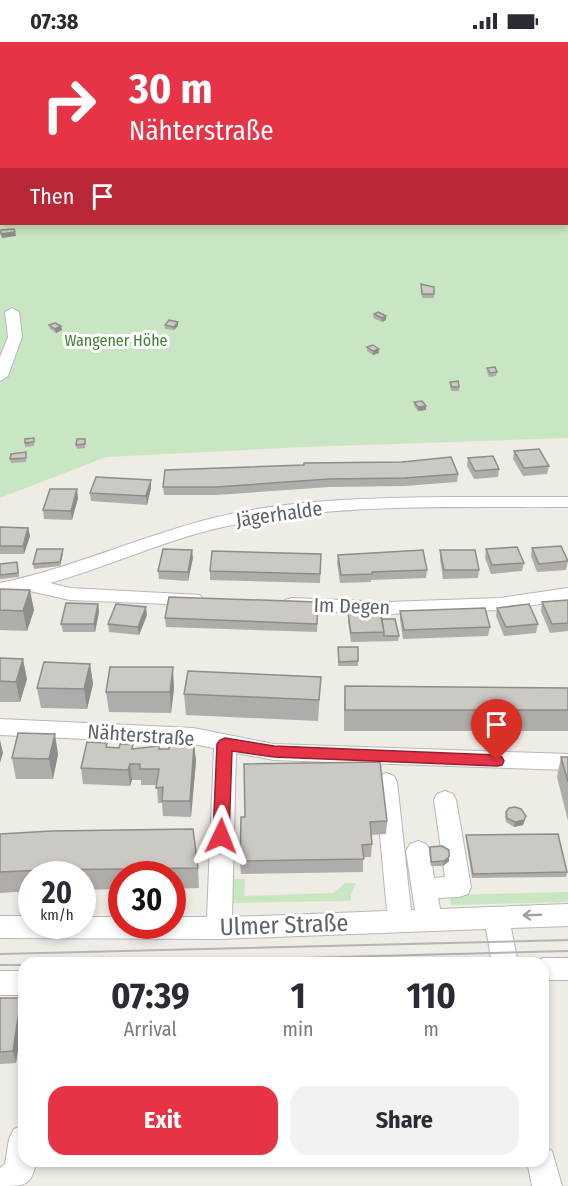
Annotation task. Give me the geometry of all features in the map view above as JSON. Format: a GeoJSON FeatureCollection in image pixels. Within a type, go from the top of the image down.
{"type":"FeatureCollection","features":[{"type":"Feature","properties":{"kind":"street"},"geometry":{"type":"LineString","coordinates":[[0,376],[15,337],[12,312]]}},
{"type":"Feature","properties":{"kind":"street","name":"Jägerhalde"},"geometry":{"type":"LineString","coordinates":[[0,590],[29,585],[179,533],[248,516],[319,507],[568,502]]}},
{"type":"Feature","properties":{"kind":"street"},"geometry":{"type":"LineString","coordinates":[[29,585],[70,594],[213,600]]}},
{"type":"Feature","properties":{"kind":"street","name":"Im Degen"},"geometry":{"type":"LineString","coordinates":[[271,603],[388,608],[500,604],[568,594]]}},
{"type":"Feature","properties":{"kind":"street","name":"Nähterstraße"},"geometry":{"type":"LineString","coordinates":[[0,727],[193,736],[274,752],[568,762]]}},
{"type":"Feature","properties":{"kind":"street"},"geometry":{"type":"LineString","coordinates":[[219,928],[225,744]]}},
{"type":"Feature","properties":{"kind":"street"},"geometry":{"type":"LineString","coordinates":[[386,782],[400,921]]}},
{"type":"Feature","properties":{"kind":"street"},"geometry":{"type":"LineString","coordinates":[[424,888],[459,887],[445,800]]}},
{"type":"Feature","properties":{"kind":"street"},"geometry":{"type":"LineString","coordinates":[[418,851],[429,920]]}},
{"type":"Feature","properties":{"kind":"street","name":"Ulmer Straße"},"geometry":{"type":"LineString","coordinates":[[0,927],[219,928],[568,915]]}},
{"type":"Feature","properties":{"kind":"street"},"geometry":{"type":"LineString","coordinates":[[496,917],[504,957]]}},
{"type":"Feature","properties":{"kind":"street"},"geometry":{"type":"LineString","coordinates":[[549,969],[568,969]]}},
{"type":"Feature","properties":{"kind":"street"},"geometry":{"type":"LineString","coordinates":[[0,983],[18,983]]}},
{"type":"Feature","properties":{"kind":"street"},"geometry":{"type":"LineString","coordinates":[[0,1185],[19,1173],[20,1167]]}},
{"type":"Feature","properties":{"kind":"street"},"geometry":{"type":"LineString","coordinates":[[543,1167],[547,1186]]}},
{"type":"Feature","properties":{"kind":"green space","name":"Wangener Höhe"},"geometry":{"type":"Polygon","coordinates":[[[0,225],[568,225],[568,438],[305,447],[106,457],[0,498],[0,225]]]}},
{"type":"Feature","properties":{"kind":"green space"},"geometry":{"type":"Polygon","coordinates":[[[233,879],[245,879],[244,896],[334,893],[345,883],[356,883],[351,901],[231,903],[233,879]]]}},
{"type":"Feature","properties":{"kind":"green space"},"geometry":{"type":"Polygon","coordinates":[[[568,892],[568,902],[451,905],[450,895],[568,892]]]}},
{"type":"Feature","properties":{"kind":"building"},"geometry":{"type":"Polygon","coordinates":[[[14,229],[15,232],[1,234],[1,230],[14,229]]]}},
{"type":"Feature","properties":{"kind":"building"},"geometry":{"type":"Polygon","coordinates":[[[421,284],[434,287],[434,294],[422,294],[421,284]]]}},
{"type":"Feature","properties":{"kind":"building"},"geometry":{"type":"Polygon","coordinates":[[[378,312],[386,316],[382,318],[374,314],[378,312]]]}},
{"type":"Feature","properties":{"kind":"building"},"geometry":{"type":"Polygon","coordinates":[[[169,320],[178,322],[174,327],[165,325],[169,320]]]}},
{"type":"Feature","properties":{"kind":"building"},"geometry":{"type":"Polygon","coordinates":[[[55,323],[61,326],[55,329],[49,325],[55,323]]]}},
{"type":"Feature","properties":{"kind":"building"},"geometry":{"type":"Polygon","coordinates":[[[373,345],[379,349],[373,351],[367,347],[373,345]]]}},
{"type":"Feature","properties":{"kind":"building"},"geometry":{"type":"Polygon","coordinates":[[[495,367],[497,372],[490,373],[487,368],[495,367]]]}},
{"type":"Feature","properties":{"kind":"building"},"geometry":{"type":"Polygon","coordinates":[[[458,381],[459,387],[452,387],[450,382],[458,381]]]}},
{"type":"Feature","properties":{"kind":"building"},"geometry":{"type":"Polygon","coordinates":[[[422,401],[426,406],[418,407],[414,402],[422,401]]]}},
{"type":"Feature","properties":{"kind":"building"},"geometry":{"type":"Polygon","coordinates":[[[34,438],[34,442],[25,443],[25,439],[34,438]]]}},
{"type":"Feature","properties":{"kind":"building"},"geometry":{"type":"Polygon","coordinates":[[[77,439],[85,439],[85,444],[76,445],[77,439]]]}},
{"type":"Feature","properties":{"kind":"building"},"geometry":{"type":"Polygon","coordinates":[[[539,449],[549,466],[524,468],[514,451],[539,449]]]}},
{"type":"Feature","properties":{"kind":"building"},"geometry":{"type":"Polygon","coordinates":[[[26,452],[26,458],[10,459],[11,454],[26,452]]]}},
{"type":"Feature","properties":{"kind":"building"},"geometry":{"type":"Polygon","coordinates":[[[493,456],[499,469],[475,471],[468,458],[493,456]]]}},
{"type":"Feature","properties":{"kind":"building"},"geometry":{"type":"Polygon","coordinates":[[[451,457],[458,474],[405,478],[329,479],[216,487],[163,487],[165,470],[304,465],[304,463],[402,462],[451,457]]]}},
{"type":"Feature","properties":{"kind":"building"},"geometry":{"type":"Polygon","coordinates":[[[96,477],[151,480],[146,496],[90,493],[96,477]]]}},
{"type":"Feature","properties":{"kind":"building"},"geometry":{"type":"Polygon","coordinates":[[[50,489],[77,489],[71,511],[43,510],[50,489]]]}},
{"type":"Feature","properties":{"kind":"building"},"geometry":{"type":"Polygon","coordinates":[[[0,527],[28,528],[23,546],[0,546],[0,527]]]}},
{"type":"Feature","properties":{"kind":"building"},"geometry":{"type":"Polygon","coordinates":[[[561,546],[568,561],[539,564],[532,548],[561,546]]]}},
{"type":"Feature","properties":{"kind":"building"},"geometry":{"type":"Polygon","coordinates":[[[517,547],[524,563],[492,565],[486,549],[517,547]]]}},
{"type":"Feature","properties":{"kind":"building"},"geometry":{"type":"Polygon","coordinates":[[[37,549],[63,549],[60,562],[33,564],[37,549]]]}},
{"type":"Feature","properties":{"kind":"building"},"geometry":{"type":"Polygon","coordinates":[[[163,549],[192,550],[188,572],[158,571],[163,549]]]}},
{"type":"Feature","properties":{"kind":"building"},"geometry":{"type":"Polygon","coordinates":[[[423,550],[427,570],[341,575],[338,555],[423,550]]]}},
{"type":"Feature","properties":{"kind":"building"},"geometry":{"type":"Polygon","coordinates":[[[440,550],[475,550],[479,570],[444,570],[440,550]]]}},
{"type":"Feature","properties":{"kind":"building"},"geometry":{"type":"Polygon","coordinates":[[[212,551],[321,554],[320,574],[210,571],[212,551]]]}},
{"type":"Feature","properties":{"kind":"building"},"geometry":{"type":"Polygon","coordinates":[[[17,562],[18,573],[0,575],[0,564],[17,562]]]}},
{"type":"Feature","properties":{"kind":"building"},"geometry":{"type":"Polygon","coordinates":[[[0,589],[30,590],[23,611],[0,610],[0,589]]]}},
{"type":"Feature","properties":{"kind":"building"},"geometry":{"type":"Polygon","coordinates":[[[169,597],[318,602],[317,624],[165,618],[169,597]]]}},
{"type":"Feature","properties":{"kind":"building"},"geometry":{"type":"Polygon","coordinates":[[[568,600],[568,623],[552,624],[542,602],[568,600]]]}},
{"type":"Feature","properties":{"kind":"building"},"geometry":{"type":"Polygon","coordinates":[[[66,603],[98,604],[94,624],[61,624],[66,603]]]}},
{"type":"Feature","properties":{"kind":"building"},"geometry":{"type":"Polygon","coordinates":[[[116,604],[146,607],[138,627],[108,624],[116,604]]]}},
{"type":"Feature","properties":{"kind":"building"},"geometry":{"type":"Polygon","coordinates":[[[529,604],[538,624],[506,627],[497,608],[529,604]]]}},
{"type":"Feature","properties":{"kind":"building"},"geometry":{"type":"Polygon","coordinates":[[[485,608],[490,627],[404,630],[400,611],[485,608]]]}},
{"type":"Feature","properties":{"kind":"building"},"geometry":{"type":"Polygon","coordinates":[[[380,612],[384,632],[351,633],[348,613],[380,612]]]}},
{"type":"Feature","properties":{"kind":"building"},"geometry":{"type":"Polygon","coordinates":[[[382,619],[395,619],[399,636],[384,636],[382,619]]]}},
{"type":"Feature","properties":{"kind":"building"},"geometry":{"type":"Polygon","coordinates":[[[338,647],[358,647],[358,661],[339,662],[338,647]]]}},
{"type":"Feature","properties":{"kind":"building"},"geometry":{"type":"Polygon","coordinates":[[[0,658],[23,659],[16,682],[0,681],[0,658]]]}},
{"type":"Feature","properties":{"kind":"building"},"geometry":{"type":"Polygon","coordinates":[[[44,662],[90,664],[84,689],[37,688],[44,662]]]}},
{"type":"Feature","properties":{"kind":"building"},"geometry":{"type":"Polygon","coordinates":[[[110,667],[173,667],[170,692],[106,692],[110,667]]]}},
{"type":"Feature","properties":{"kind":"building"},"geometry":{"type":"Polygon","coordinates":[[[188,671],[321,677],[319,700],[184,694],[188,671]]]}},
{"type":"Feature","properties":{"kind":"building"},"geometry":{"type":"Polygon","coordinates":[[[345,686],[568,688],[568,710],[345,710],[345,686]]]}},
{"type":"Feature","properties":{"kind":"building"},"geometry":{"type":"Polygon","coordinates":[[[18,733],[55,734],[49,759],[12,758],[18,733]]]}},
{"type":"Feature","properties":{"kind":"building"},"geometry":{"type":"Polygon","coordinates":[[[87,742],[107,743],[106,747],[119,748],[120,744],[133,744],[132,749],[159,746],[159,749],[169,749],[169,745],[194,745],[190,801],[162,801],[163,787],[156,788],[159,769],[140,769],[140,764],[130,764],[128,770],[81,768],[87,742]]]}},
{"type":"Feature","properties":{"kind":"building"},"geometry":{"type":"Polygon","coordinates":[[[561,757],[568,757],[568,782],[561,757]]]}},
{"type":"Feature","properties":{"kind":"building"},"geometry":{"type":"Polygon","coordinates":[[[380,762],[387,821],[370,822],[372,844],[362,845],[364,859],[240,861],[241,817],[245,817],[244,764],[380,762]]]}},
{"type":"Feature","properties":{"kind":"building"},"geometry":{"type":"Polygon","coordinates":[[[509,808],[521,809],[526,816],[524,820],[515,822],[507,818],[506,812],[509,808]]]}},
{"type":"Feature","properties":{"kind":"building"},"geometry":{"type":"Polygon","coordinates":[[[193,829],[198,868],[186,868],[186,861],[108,861],[108,869],[96,869],[96,861],[18,861],[18,871],[0,872],[0,834],[193,829]]]}},
{"type":"Feature","properties":{"kind":"building"},"geometry":{"type":"Polygon","coordinates":[[[558,834],[567,872],[473,874],[466,835],[558,834]]]}},
{"type":"Feature","properties":{"kind":"building"},"geometry":{"type":"Polygon","coordinates":[[[442,846],[449,850],[449,857],[444,861],[431,862],[430,847],[442,846]]]}},
{"type":"Feature","properties":{"kind":"building"},"geometry":{"type":"Polygon","coordinates":[[[0,998],[18,998],[18,1018],[13,1051],[0,1052],[0,998]]]}},
{"type":"Feature","properties":{"kind":"tram line"},"geometry":{"type":"LineString","coordinates":[[0,954],[568,940]]}},
{"type":"Feature","properties":{"kind":"tram line"},"geometry":{"type":"LineString","coordinates":[[340,957],[568,951]]}},
{"type":"Feature","properties":{"kind":"tram line"},"geometry":{"type":"LineString","coordinates":[[0,965],[18,965]]}},
{"type":"Feature","properties":{"kind":"route"},"geometry":{"type":"LineString","coordinates":[[221,836],[225,744],[274,752],[497,761]]}}]}
